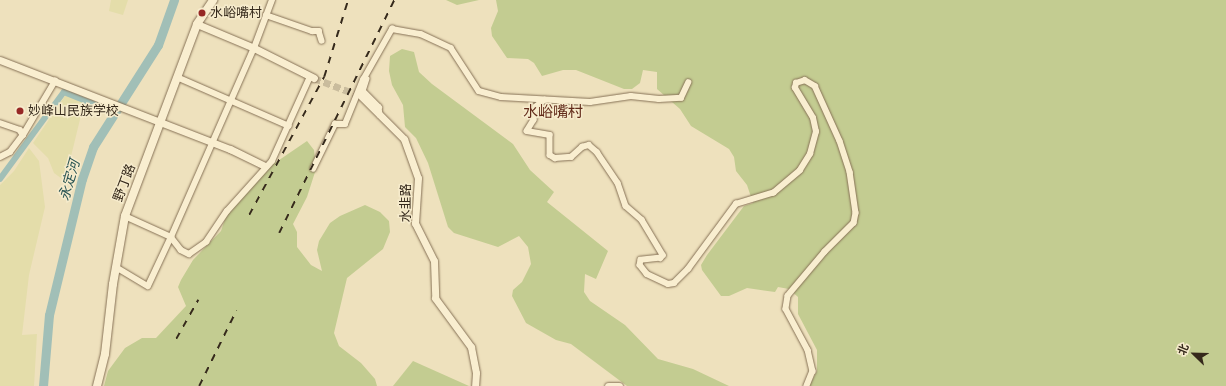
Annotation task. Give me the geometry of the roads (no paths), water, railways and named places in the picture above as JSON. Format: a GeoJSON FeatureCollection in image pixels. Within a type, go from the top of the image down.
{"type":"FeatureCollection","features":[{"type":"Feature","properties":{"kind":"main road","name":"野丁路"},"geometry":{"type":"LineString","coordinates":[[97,386],[105,354],[116,267],[126,216],[158,122],[197,24],[213,0]]}},
{"type":"Feature","properties":{"kind":"street"},"geometry":{"type":"LineString","coordinates":[[116,267],[148,286],[254,48],[272,0]]}},
{"type":"Feature","properties":{"kind":"street"},"geometry":{"type":"LineString","coordinates":[[266,15],[312,31],[319,31],[322,41]]}},
{"type":"Feature","properties":{"kind":"street"},"geometry":{"type":"LineString","coordinates":[[126,216],[171,237],[180,250],[189,254],[206,242],[227,211],[265,166],[272,161],[312,78],[254,48],[197,24]]}},
{"type":"Feature","properties":{"kind":"street"},"geometry":{"type":"LineString","coordinates":[[313,169],[335,124],[345,124],[370,68],[392,29],[421,34],[451,48],[474,85],[484,94],[545,100],[590,102],[631,96],[659,99],[681,98],[688,83]]}},
{"type":"Feature","properties":{"kind":"street"},"geometry":{"type":"LineString","coordinates":[[0,60],[212,142],[265,166]]}},
{"type":"Feature","properties":{"kind":"street"},"geometry":{"type":"LineString","coordinates":[[370,68],[363,91],[379,107],[380,115]]}},
{"type":"Feature","properties":{"kind":"street"},"geometry":{"type":"LineString","coordinates":[[177,77],[289,126]]}},
{"type":"Feature","properties":{"kind":"street"},"geometry":{"type":"LineString","coordinates":[[545,100],[536,107],[534,120],[528,130],[550,135],[550,155],[555,158],[571,156],[582,147],[590,145],[597,152],[618,183],[626,206],[642,220],[664,255],[661,258],[641,260],[640,265],[646,274],[668,284],[674,283],[688,269],[736,204],[773,193],[800,170],[810,154],[816,132],[813,118],[795,88],[796,83],[805,80],[815,86],[840,141],[850,172],[856,210],[854,224],[825,252],[788,296],[786,309],[808,350],[813,371],[807,386]]}},
{"type":"Feature","properties":{"kind":"street"},"geometry":{"type":"LineString","coordinates":[[0,157],[10,152],[24,134],[55,81]]}},
{"type":"Feature","properties":{"kind":"street","name":"水韭路"},"geometry":{"type":"LineString","coordinates":[[361,96],[404,139],[418,178],[415,223],[434,261],[435,298],[471,347],[476,373],[475,386]]}},
{"type":"Feature","properties":{"kind":"street"},"geometry":{"type":"LineString","coordinates":[[0,123],[20,130],[24,134]]}},
{"type":"Feature","properties":{"kind":"street"},"geometry":{"type":"LineString","coordinates":[[608,386],[619,386]]}},
{"type":"Feature","properties":{"kind":"waterway","name":"永定河"},"geometry":{"type":"LineString","coordinates":[[43,386],[49,315],[82,179],[93,147],[158,45],[174,0]]}},
{"type":"Feature","properties":{"kind":"waterway"},"geometry":{"type":"LineString","coordinates":[[0,179],[64,92],[114,112]]}},
{"type":"Feature","properties":{"kind":"tunnel"},"geometry":{"type":"LineString","coordinates":[[314,78],[361,96]]}},
{"type":"Feature","properties":{"kind":"railway"},"geometry":{"type":"LineString","coordinates":[[249,215],[324,77],[348,0]]}},
{"type":"Feature","properties":{"kind":"railway"},"geometry":{"type":"LineString","coordinates":[[279,233],[394,0]]}},
{"type":"Feature","properties":{"kind":"railway"},"geometry":{"type":"LineString","coordinates":[[176,339],[198,300]]}},
{"type":"Feature","properties":{"kind":"railway"},"geometry":{"type":"LineString","coordinates":[[199,386],[236,311]]}},
{"type":"Feature","properties":{"kind":"place","name":"水峪嘴村"},"geometry":{"type":"Point","coordinates":[202,13]}},
{"type":"Feature","properties":{"kind":"place","name":"妙峰山民族学校"},"geometry":{"type":"Point","coordinates":[20,111]}},
{"type":"Feature","properties":{"kind":"district","name":"水峪嘴村"},"geometry":{"type":"Point","coordinates":[553,112]}}]}
